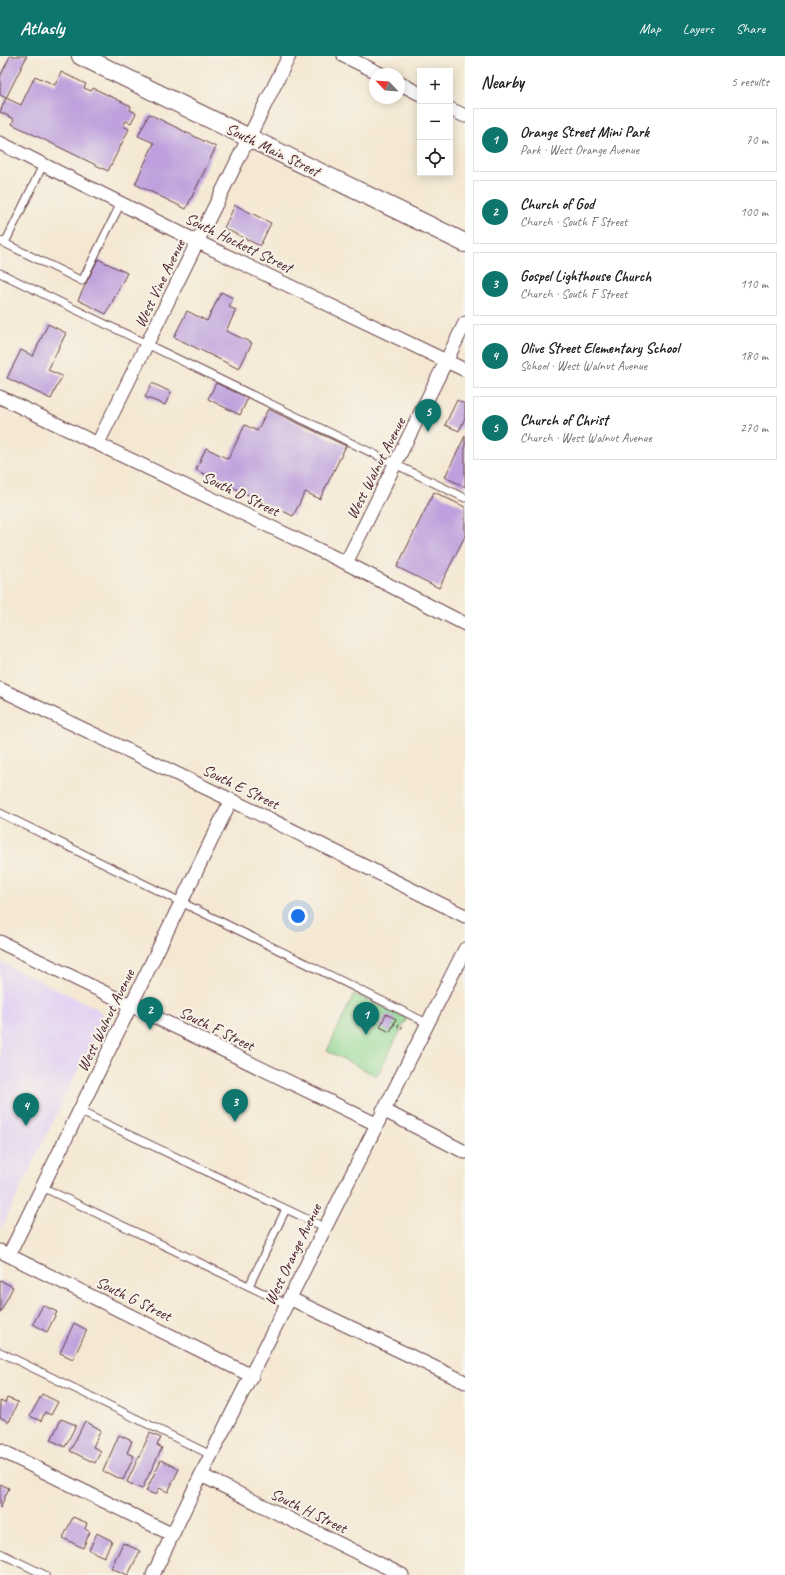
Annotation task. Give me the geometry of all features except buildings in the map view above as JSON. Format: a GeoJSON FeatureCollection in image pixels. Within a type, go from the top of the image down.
{"type":"FeatureCollection","features":[{"type":"Feature","properties":{"kind":"main road","name":"South Main Street"},"geometry":{"type":"LineString","coordinates":[[81,56],[465,243]]}},
{"type":"Feature","properties":{"kind":"street","name":"West Vine Avenue"},"geometry":{"type":"LineString","coordinates":[[98,443],[289,56]]}},
{"type":"Feature","properties":{"kind":"street"},"geometry":{"type":"LineString","coordinates":[[344,56],[369,68]]}},
{"type":"Feature","properties":{"kind":"street"},"geometry":{"type":"LineString","coordinates":[[405,86],[417,92]]}},
{"type":"Feature","properties":{"kind":"street"},"geometry":{"type":"LineString","coordinates":[[453,110],[465,116]]}},
{"type":"Feature","properties":{"kind":"street","name":"South Hockett Street"},"geometry":{"type":"LineString","coordinates":[[0,143],[198,242],[465,370]]}},
{"type":"Feature","properties":{"kind":"street","name":"West Walnut Avenue"},"geometry":{"type":"LineString","coordinates":[[346,563],[465,323]]}},
{"type":"Feature","properties":{"kind":"street","name":"South D Street"},"geometry":{"type":"LineString","coordinates":[[0,397],[346,563],[465,624]]}},
{"type":"Feature","properties":{"kind":"street","name":"South E Street"},"geometry":{"type":"LineString","coordinates":[[0,689],[231,800],[465,916]]}},
{"type":"Feature","properties":{"kind":"street","name":"West Walnut Avenue"},"geometry":{"type":"LineString","coordinates":[[4,1253],[42,1187],[231,800]]}},
{"type":"Feature","properties":{"kind":"street","name":"South F Street"},"geometry":{"type":"LineString","coordinates":[[0,942],[376,1124]]}},
{"type":"Feature","properties":{"kind":"street","name":"West Orange Avenue"},"geometry":{"type":"LineString","coordinates":[[153,1575],[171,1534],[252,1376],[324,1227],[465,949]]}},
{"type":"Feature","properties":{"kind":"street"},"geometry":{"type":"LineString","coordinates":[[383,1110],[465,1152]]}},
{"type":"Feature","properties":{"kind":"street","name":"South G Street"},"geometry":{"type":"LineString","coordinates":[[4,1253],[252,1376]]}},
{"type":"Feature","properties":{"kind":"street"},"geometry":{"type":"LineString","coordinates":[[288,1301],[465,1382]]}},
{"type":"Feature","properties":{"kind":"street"},"geometry":{"type":"LineString","coordinates":[[0,1450],[171,1534]]}},
{"type":"Feature","properties":{"kind":"street","name":"South H Street"},"geometry":{"type":"LineString","coordinates":[[201,1475],[402,1575]]}},
{"type":"Feature","properties":{"kind":"lane"},"geometry":{"type":"LineString","coordinates":[[44,165],[2,242],[82,281],[121,203]]}},
{"type":"Feature","properties":{"kind":"lane"},"geometry":{"type":"LineString","coordinates":[[0,273],[465,498]]}},
{"type":"Feature","properties":{"kind":"lane"},"geometry":{"type":"LineString","coordinates":[[0,813],[427,1023]]}},
{"type":"Feature","properties":{"kind":"lane"},"geometry":{"type":"LineString","coordinates":[[79,1111],[324,1227]]}},
{"type":"Feature","properties":{"kind":"lane"},"geometry":{"type":"LineString","coordinates":[[42,1187],[249,1286],[288,1301]]}},
{"type":"Feature","properties":{"kind":"lane"},"geometry":{"type":"LineString","coordinates":[[249,1286],[286,1209]]}},
{"type":"Feature","properties":{"kind":"lane"},"geometry":{"type":"LineString","coordinates":[[0,1352],[211,1455]]}},
{"type":"Feature","properties":{"kind":"lane"},"geometry":{"type":"LineString","coordinates":[[0,1553],[45,1575]]}},
{"type":"Feature","properties":{"kind":"path"},"geometry":{"type":"LineString","coordinates":[[394,1024],[403,1028]]}},
{"type":"Feature","properties":{"kind":"shaded area"},"geometry":{"type":"Polygon","coordinates":[[[0,962],[98,1009],[103,1015],[102,1021],[0,1230],[0,962]]]}},
{"type":"Feature","properties":{"kind":"green space"},"geometry":{"type":"Polygon","coordinates":[[[354,994],[407,1018],[377,1076],[327,1051],[354,994]]]}},
{"type":"Feature","properties":{"kind":"place","name":"Church of Christ"},"geometry":{"type":"Point","coordinates":[428,432]}},
{"type":"Feature","properties":{"kind":"place","name":"Church of God"},"geometry":{"type":"Point","coordinates":[150,1030]}},
{"type":"Feature","properties":{"kind":"place","name":"Orange Street Mini Park"},"geometry":{"type":"Point","coordinates":[366,1035]}},
{"type":"Feature","properties":{"kind":"place","name":"Gospel Lighthouse Church"},"geometry":{"type":"Point","coordinates":[235,1122]}},
{"type":"Feature","properties":{"kind":"place","name":"Olive Street Elementary School"},"geometry":{"type":"Point","coordinates":[26,1126]}}]}
